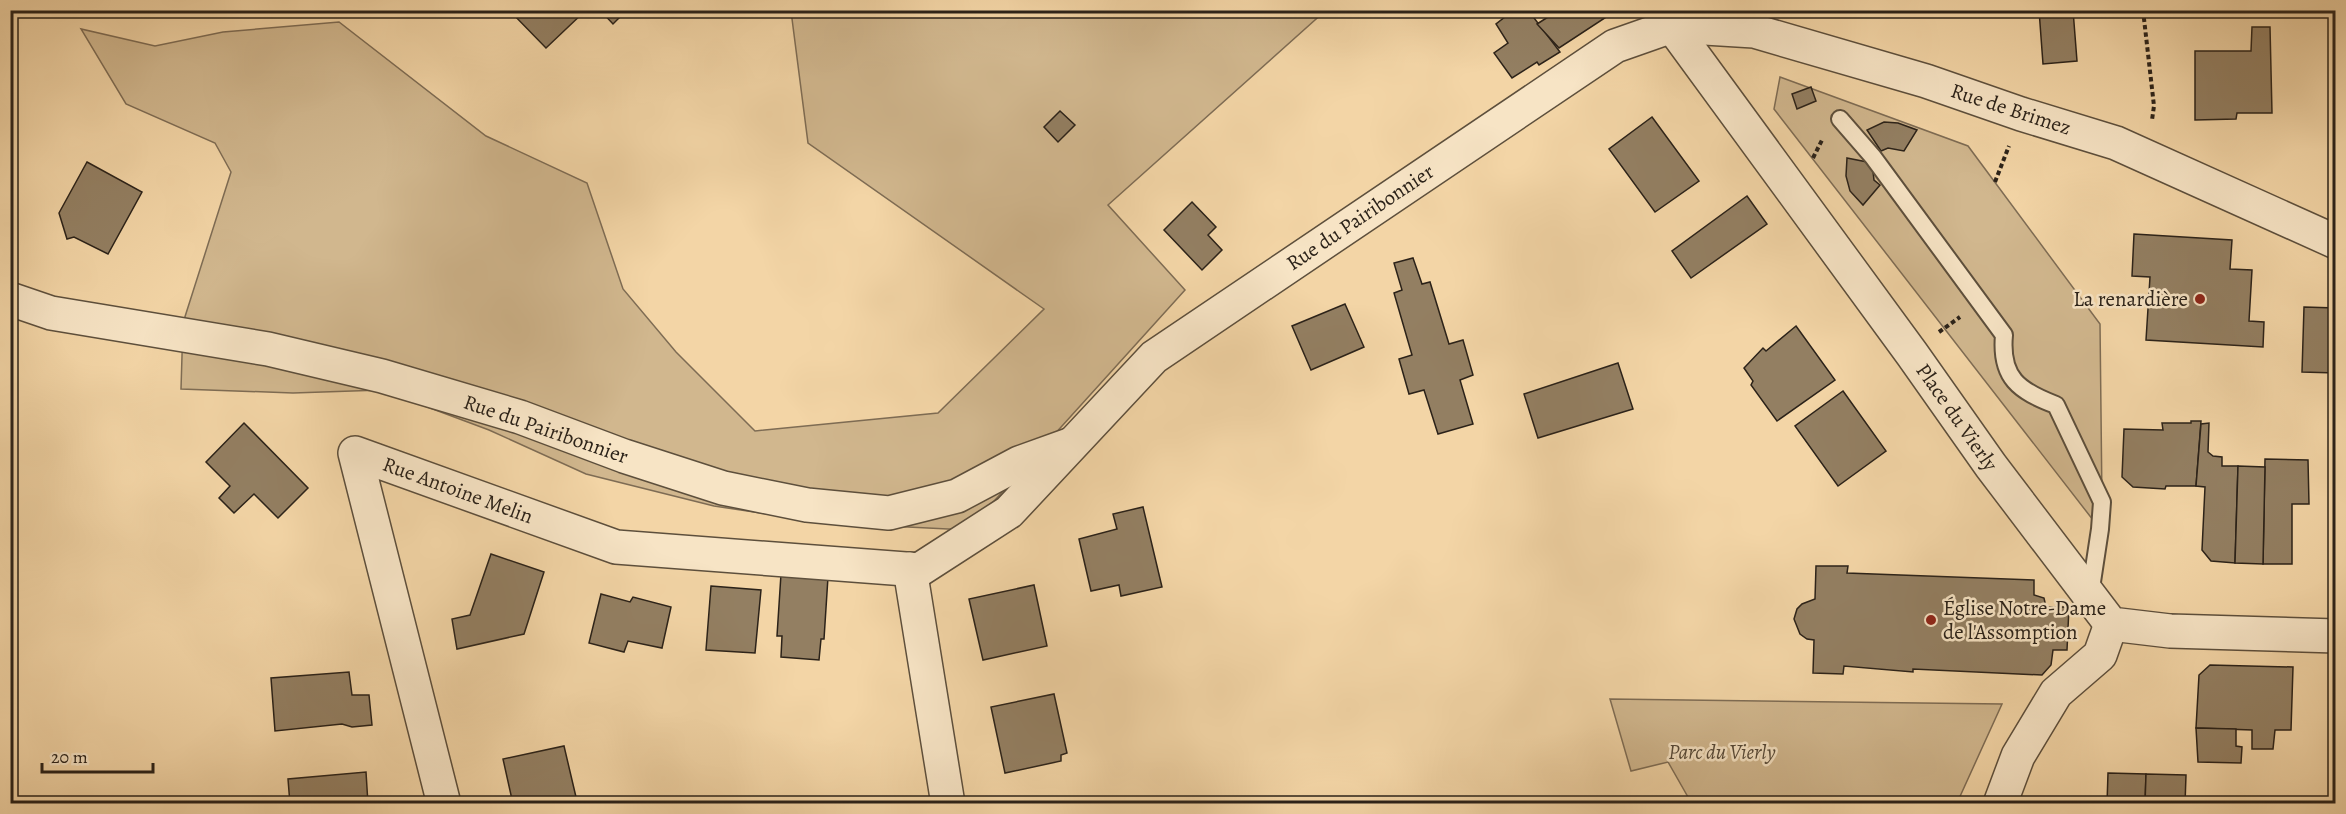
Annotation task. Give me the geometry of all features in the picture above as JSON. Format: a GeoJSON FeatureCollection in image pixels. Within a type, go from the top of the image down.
{"type":"FeatureCollection","features":[{"type":"Feature","properties":{"kind":"street","name":"Rue de Brimez"},"geometry":{"type":"LineString","coordinates":[[1669,18],[1754,31],[1926,81],[2115,144],[2336,242]]}},
{"type":"Feature","properties":{"kind":"street","name":"Rue du Pairibonnier"},"geometry":{"type":"LineString","coordinates":[[915,569],[1009,512],[1154,357],[1615,46],[1669,18]]}},
{"type":"Feature","properties":{"kind":"street","name":"Place du Vierly"},"geometry":{"type":"LineString","coordinates":[[1669,18],[1991,466],[2110,624]]}},
{"type":"Feature","properties":{"kind":"street","name":"Rue du Pairibonnier"},"geometry":{"type":"LineString","coordinates":[[10,299],[51,314],[268,349],[382,376],[520,417],[624,456],[723,488],[807,504],[889,513],[957,496],[1019,463],[1074,444]]}},
{"type":"Feature","properties":{"kind":"street","name":"Rue Antoine Melin"},"geometry":{"type":"LineString","coordinates":[[444,804],[355,453],[616,547],[915,569]]}},
{"type":"Feature","properties":{"kind":"street"},"geometry":{"type":"LineString","coordinates":[[915,569],[948,804]]}},
{"type":"Feature","properties":{"kind":"street"},"geometry":{"type":"LineString","coordinates":[[2000,804],[2018,756],[2056,693],[2100,655],[2110,624],[2170,631],[2336,636]]}},
{"type":"Feature","properties":{"kind":"lane"},"geometry":{"type":"LineString","coordinates":[[1840,119],[1874,157],[2004,335],[2003,351],[2009,375],[2030,395],[2056,405],[2102,502],[2090,596]]}},
{"type":"Feature","properties":{"kind":"path"},"geometry":{"type":"LineString","coordinates":[[2143,10],[2154,106],[2146,156]]}},
{"type":"Feature","properties":{"kind":"path"},"geometry":{"type":"LineString","coordinates":[[1813,158],[1816,149]]}},
{"type":"Feature","properties":{"kind":"green space"},"geometry":{"type":"Polygon","coordinates":[[[791,11],[1325,11],[1108,205],[1185,290],[968,530],[827,523],[714,506],[586,474],[489,430],[382,390],[293,393],[181,389],[183,323],[231,172],[215,143],[126,104],[81,29],[155,46],[223,32],[339,22],[486,136],[587,183],[623,289],[676,352],[755,431],[938,413],[1044,309],[808,143],[791,11]]]}},
{"type":"Feature","properties":{"kind":"green space"},"geometry":{"type":"Polygon","coordinates":[[[1780,77],[1968,146],[2100,324],[2102,502],[2100,529],[1774,109],[1780,77]]]}},
{"type":"Feature","properties":{"kind":"green space","name":"Parc du Vierly"},"geometry":{"type":"Polygon","coordinates":[[[1610,699],[2002,704],[1957,803],[1692,804],[1668,762],[1631,771],[1610,699]]]}},
{"type":"Feature","properties":{"kind":"building"},"geometry":{"type":"Polygon","coordinates":[[[509,10],[586,10],[546,48],[509,10]]]}},
{"type":"Feature","properties":{"kind":"building"},"geometry":{"type":"Polygon","coordinates":[[[600,10],[627,10],[613,24],[600,10]]]}},
{"type":"Feature","properties":{"kind":"building"},"geometry":{"type":"Polygon","coordinates":[[[1514,10],[1528,10],[1560,52],[1539,65],[1537,62],[1512,78],[1494,53],[1508,43],[1496,24],[1514,10]]]}},
{"type":"Feature","properties":{"kind":"building"},"geometry":{"type":"Polygon","coordinates":[[[1559,10],[1617,10],[1559,48],[1537,24],[1559,10]]]}},
{"type":"Feature","properties":{"kind":"building"},"geometry":{"type":"Polygon","coordinates":[[[2039,10],[2073,10],[2077,61],[2043,64],[2039,10]]]}},
{"type":"Feature","properties":{"kind":"building"},"geometry":{"type":"Polygon","coordinates":[[[2252,27],[2270,27],[2272,113],[2237,113],[2236,119],[2195,120],[2195,51],[2251,51],[2252,27]]]}},
{"type":"Feature","properties":{"kind":"building"},"geometry":{"type":"Polygon","coordinates":[[[1811,87],[1816,101],[1797,109],[1792,94],[1811,87]]]}},
{"type":"Feature","properties":{"kind":"building"},"geometry":{"type":"Polygon","coordinates":[[[1060,111],[1075,125],[1058,142],[1044,127],[1060,111]]]}},
{"type":"Feature","properties":{"kind":"building"},"geometry":{"type":"Polygon","coordinates":[[[1652,117],[1699,181],[1655,212],[1609,149],[1652,117]]]}},
{"type":"Feature","properties":{"kind":"building"},"geometry":{"type":"Polygon","coordinates":[[[1884,122],[1898,123],[1917,130],[1904,151],[1888,148],[1881,151],[1867,130],[1884,122]]]}},
{"type":"Feature","properties":{"kind":"building"},"geometry":{"type":"Polygon","coordinates":[[[1847,158],[1872,163],[1874,180],[1880,185],[1863,205],[1850,191],[1846,176],[1847,158]]]}},
{"type":"Feature","properties":{"kind":"building"},"geometry":{"type":"Polygon","coordinates":[[[87,162],[142,192],[108,254],[74,237],[67,239],[59,213],[87,162]]]}},
{"type":"Feature","properties":{"kind":"building"},"geometry":{"type":"Polygon","coordinates":[[[1747,196],[1767,224],[1691,278],[1672,251],[1747,196]]]}},
{"type":"Feature","properties":{"kind":"building"},"geometry":{"type":"Polygon","coordinates":[[[1192,202],[1216,227],[1208,235],[1222,250],[1202,270],[1164,230],[1192,202]]]}},
{"type":"Feature","properties":{"kind":"building","name":"La renardière"},"geometry":{"type":"Polygon","coordinates":[[[2134,234],[2232,240],[2230,269],[2252,270],[2249,321],[2264,322],[2263,347],[2146,340],[2150,277],[2132,276],[2134,234]]]}},
{"type":"Feature","properties":{"kind":"building"},"geometry":{"type":"Polygon","coordinates":[[[1413,258],[1422,284],[1430,282],[1449,344],[1463,340],[1473,375],[1460,380],[1473,424],[1438,434],[1424,390],[1409,394],[1399,359],[1412,355],[1394,293],[1402,290],[1394,263],[1413,258]]]}},
{"type":"Feature","properties":{"kind":"building"},"geometry":{"type":"Polygon","coordinates":[[[1345,304],[1364,347],[1311,370],[1292,326],[1345,304]]]}},
{"type":"Feature","properties":{"kind":"building"},"geometry":{"type":"Polygon","coordinates":[[[2304,307],[2336,308],[2336,373],[2302,372],[2304,307]]]}},
{"type":"Feature","properties":{"kind":"building"},"geometry":{"type":"Polygon","coordinates":[[[1796,326],[1835,380],[1777,421],[1751,385],[1753,381],[1744,368],[1763,348],[1766,351],[1796,326]]]}},
{"type":"Feature","properties":{"kind":"building"},"geometry":{"type":"Polygon","coordinates":[[[1618,363],[1633,409],[1538,438],[1524,394],[1618,363]]]}},
{"type":"Feature","properties":{"kind":"building"},"geometry":{"type":"Polygon","coordinates":[[[1843,391],[1886,451],[1838,486],[1795,426],[1843,391]]]}},
{"type":"Feature","properties":{"kind":"building"},"geometry":{"type":"Polygon","coordinates":[[[2191,421],[2201,421],[2196,486],[2166,486],[2165,489],[2133,487],[2122,477],[2124,429],[2163,430],[2162,423],[2191,423],[2191,421]]]}},
{"type":"Feature","properties":{"kind":"building"},"geometry":{"type":"Polygon","coordinates":[[[244,423],[308,488],[278,518],[254,494],[234,513],[219,498],[230,486],[206,462],[244,423]]]}},
{"type":"Feature","properties":{"kind":"building"},"geometry":{"type":"Polygon","coordinates":[[[2209,423],[2208,452],[2213,456],[2222,457],[2222,466],[2238,466],[2235,563],[2211,561],[2202,550],[2205,487],[2196,486],[2201,424],[2209,423]]]}},
{"type":"Feature","properties":{"kind":"building"},"geometry":{"type":"Polygon","coordinates":[[[2265,459],[2308,460],[2309,504],[2292,504],[2292,564],[2263,564],[2265,459]]]}},
{"type":"Feature","properties":{"kind":"building"},"geometry":{"type":"Polygon","coordinates":[[[2238,466],[2265,467],[2263,564],[2235,563],[2238,466]]]}},
{"type":"Feature","properties":{"kind":"building"},"geometry":{"type":"Polygon","coordinates":[[[1143,507],[1162,587],[1121,596],[1119,585],[1091,591],[1079,539],[1117,529],[1113,514],[1143,507]]]}},
{"type":"Feature","properties":{"kind":"building"},"geometry":{"type":"Polygon","coordinates":[[[491,554],[544,572],[524,634],[457,649],[452,619],[470,615],[491,554]]]}},
{"type":"Feature","properties":{"kind":"building","name":"Église Notre-Dame de l'Assomption"},"geometry":{"type":"Polygon","coordinates":[[[1816,566],[1848,566],[1847,573],[2034,580],[2034,595],[2044,598],[2046,607],[2069,607],[2067,650],[2053,650],[2051,665],[2042,675],[1913,669],[1913,672],[1844,666],[1843,674],[1813,673],[1814,640],[1807,639],[1800,634],[1794,619],[1797,609],[1802,604],[1815,599],[1816,566]]]}},
{"type":"Feature","properties":{"kind":"building"},"geometry":{"type":"Polygon","coordinates":[[[781,574],[828,577],[824,639],[821,639],[819,660],[781,657],[782,636],[777,636],[781,574]]]}},
{"type":"Feature","properties":{"kind":"building"},"geometry":{"type":"Polygon","coordinates":[[[1034,585],[1047,646],[983,660],[969,599],[1034,585]]]}},
{"type":"Feature","properties":{"kind":"building"},"geometry":{"type":"Polygon","coordinates":[[[711,586],[761,590],[755,653],[706,650],[711,586]]]}},
{"type":"Feature","properties":{"kind":"building"},"geometry":{"type":"Polygon","coordinates":[[[601,594],[630,602],[633,597],[671,607],[662,648],[628,641],[624,652],[589,643],[601,594]]]}},
{"type":"Feature","properties":{"kind":"building"},"geometry":{"type":"Polygon","coordinates":[[[2210,665],[2293,667],[2291,730],[2275,730],[2273,749],[2252,749],[2252,730],[2196,728],[2199,675],[2210,665]]]}},
{"type":"Feature","properties":{"kind":"building"},"geometry":{"type":"Polygon","coordinates":[[[349,672],[352,695],[369,695],[372,725],[352,727],[342,724],[275,731],[271,678],[349,672]]]}},
{"type":"Feature","properties":{"kind":"building"},"geometry":{"type":"Polygon","coordinates":[[[1054,694],[1067,753],[1061,755],[1061,761],[1005,773],[991,707],[1054,694]]]}},
{"type":"Feature","properties":{"kind":"building"},"geometry":{"type":"Polygon","coordinates":[[[2196,728],[2236,729],[2236,746],[2242,747],[2241,763],[2198,762],[2196,728]]]}},
{"type":"Feature","properties":{"kind":"building"},"geometry":{"type":"Polygon","coordinates":[[[564,746],[576,797],[543,804],[513,804],[503,759],[564,746]]]}},
{"type":"Feature","properties":{"kind":"building"},"geometry":{"type":"Polygon","coordinates":[[[366,772],[368,804],[290,804],[288,779],[366,772]]]}},
{"type":"Feature","properties":{"kind":"building"},"geometry":{"type":"Polygon","coordinates":[[[2108,773],[2146,774],[2145,804],[2107,804],[2108,773]]]}},
{"type":"Feature","properties":{"kind":"building"},"geometry":{"type":"Polygon","coordinates":[[[2146,774],[2186,775],[2185,804],[2145,804],[2146,774]]]}},
{"type":"Feature","properties":{"kind":"place","name":"La renardière"},"geometry":{"type":"Point","coordinates":[2200,299]}},
{"type":"Feature","properties":{"kind":"place","name":"Église Notre-Dame de l'Assomption"},"geometry":{"type":"Point","coordinates":[1931,620]}}]}
